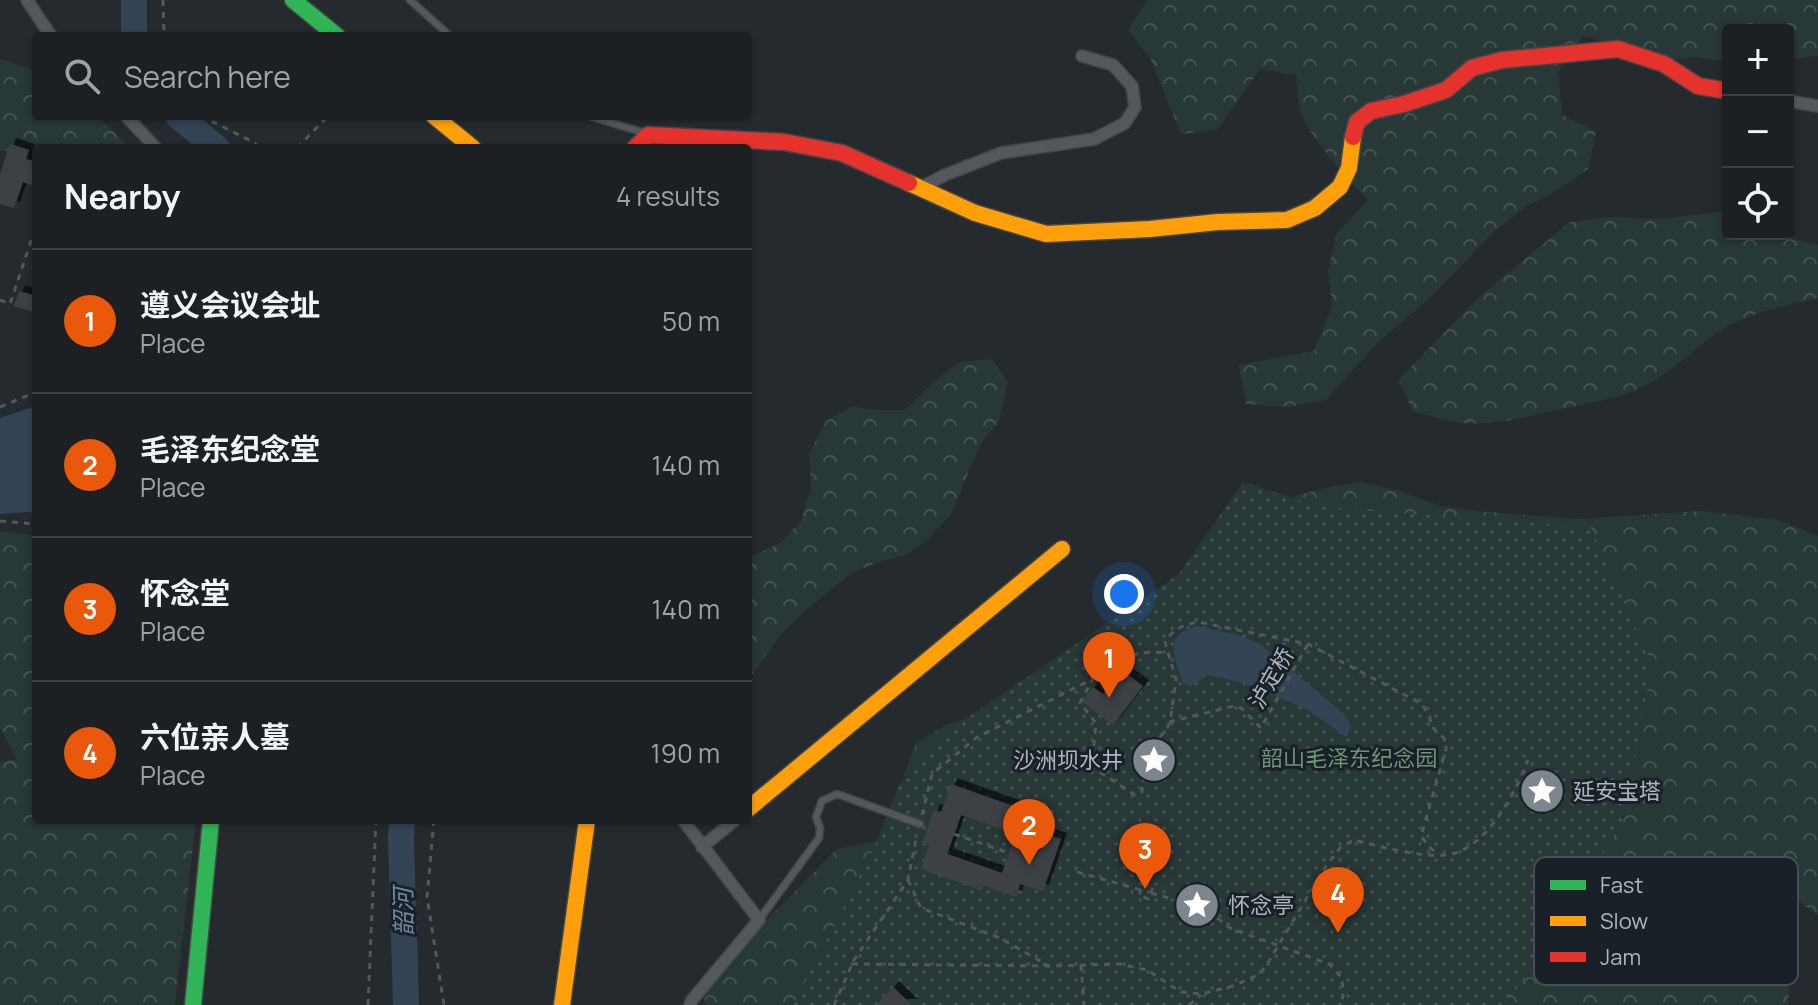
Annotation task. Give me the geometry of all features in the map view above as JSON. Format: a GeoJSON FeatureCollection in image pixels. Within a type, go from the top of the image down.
{"type":"FeatureCollection","features":[{"type":"Feature","properties":{"kind":"street"},"geometry":{"type":"LineString","coordinates":[[27,0],[48,32]]}},
{"type":"Feature","properties":{"kind":"street"},"geometry":{"type":"LineString","coordinates":[[293,0],[332,32]]}},
{"type":"Feature","properties":{"kind":"street"},"geometry":{"type":"LineString","coordinates":[[639,144],[648,135],[784,142],[842,153],[975,213],[1046,234],[1150,229],[1218,222],[1287,220],[1315,208],[1340,187],[1349,168],[1351,142],[1357,122],[1371,111],[1446,90],[1472,68],[1502,60],[1618,49],[1664,64],[1698,86],[1722,90]]}},
{"type":"Feature","properties":{"kind":"street"},"geometry":{"type":"LineString","coordinates":[[920,188],[1001,153],[1094,139],[1125,123],[1135,107],[1132,86],[1113,65],[1082,56]]}},
{"type":"Feature","properties":{"kind":"street"},"geometry":{"type":"LineString","coordinates":[[1794,102],[1818,106]]}},
{"type":"Feature","properties":{"kind":"street"},"geometry":{"type":"LineString","coordinates":[[130,120],[152,144]]}},
{"type":"Feature","properties":{"kind":"street"},"geometry":{"type":"LineString","coordinates":[[439,120],[468,144]]}},
{"type":"Feature","properties":{"kind":"street"},"geometry":{"type":"LineString","coordinates":[[752,806],[1062,549]]}},
{"type":"Feature","properties":{"kind":"street"},"geometry":{"type":"LineString","coordinates":[[193,1005],[211,824]]}},
{"type":"Feature","properties":{"kind":"street"},"geometry":{"type":"LineString","coordinates":[[562,1005],[586,824]]}},
{"type":"Feature","properties":{"kind":"street"},"geometry":{"type":"LineString","coordinates":[[686,824],[759,920],[690,1005]]}},
{"type":"Feature","properties":{"kind":"street"},"geometry":{"type":"LineString","coordinates":[[702,847],[730,824]]}},
{"type":"Feature","properties":{"kind":"lane"},"geometry":{"type":"LineString","coordinates":[[410,0],[446,32]]}},
{"type":"Feature","properties":{"kind":"lane"},"geometry":{"type":"LineString","coordinates":[[601,120],[648,135]]}},
{"type":"Feature","properties":{"kind":"lane"},"geometry":{"type":"LineString","coordinates":[[759,920],[819,838],[820,828],[816,817],[822,801],[837,794],[920,824]]}},
{"type":"Feature","properties":{"kind":"path"},"geometry":{"type":"LineString","coordinates":[[163,0],[164,32]]}},
{"type":"Feature","properties":{"kind":"path"},"geometry":{"type":"LineString","coordinates":[[209,120],[256,144]]}},
{"type":"Feature","properties":{"kind":"path"},"geometry":{"type":"LineString","coordinates":[[301,144],[324,120]]}},
{"type":"Feature","properties":{"kind":"path"},"geometry":{"type":"LineString","coordinates":[[0,300],[10,304],[32,238]]}},
{"type":"Feature","properties":{"kind":"path"},"geometry":{"type":"LineString","coordinates":[[0,407],[32,394]]}},
{"type":"Feature","properties":{"kind":"path"},"geometry":{"type":"LineString","coordinates":[[0,521],[32,524]]}},
{"type":"Feature","properties":{"kind":"path"},"geometry":{"type":"LineString","coordinates":[[1094,677],[1080,703],[1096,723],[1092,764],[1135,795],[1142,792],[1145,762],[1152,747],[1168,727],[1176,679],[1165,642],[1171,633],[1183,625],[1198,622],[1308,644],[1422,704],[1431,726],[1446,740],[1421,836],[1440,855]]}},
{"type":"Feature","properties":{"kind":"path","name":"泸定桥"},"geometry":{"type":"LineString","coordinates":[[1169,722],[1234,706],[1241,708],[1261,728],[1308,644]]}},
{"type":"Feature","properties":{"kind":"path"},"geometry":{"type":"LineString","coordinates":[[834,1005],[852,964],[908,880],[932,774],[956,752],[996,726],[1138,653],[1168,652]]}},
{"type":"Feature","properties":{"kind":"path"},"geometry":{"type":"LineString","coordinates":[[852,964],[1119,964],[1147,970],[1181,992],[1202,994],[1233,986],[1260,974],[1340,848],[1354,840],[1448,855],[1470,846],[1496,821],[1520,781],[1528,760]]}},
{"type":"Feature","properties":{"kind":"path"},"geometry":{"type":"LineString","coordinates":[[368,1005],[376,824]]}},
{"type":"Feature","properties":{"kind":"path"},"geometry":{"type":"LineString","coordinates":[[434,824],[427,897],[444,1005]]}},
{"type":"Feature","properties":{"kind":"path"},"geometry":{"type":"LineString","coordinates":[[954,834],[1009,853]]}},
{"type":"Feature","properties":{"kind":"path"},"geometry":{"type":"LineString","coordinates":[[1077,872],[1141,890],[1143,883],[1153,886],[1151,893],[1203,907],[1230,928],[1329,964],[1342,978],[1340,1005]]}},
{"type":"Feature","properties":{"kind":"path"},"geometry":{"type":"LineString","coordinates":[[908,880],[921,908],[1000,938],[1050,966]]}},
{"type":"Feature","properties":{"kind":"path"},"geometry":{"type":"LineString","coordinates":[[1081,965],[1084,1005]]}},
{"type":"Feature","properties":{"kind":"path"},"geometry":{"type":"LineString","coordinates":[[1189,1005],[1202,994]]}},
{"type":"Feature","properties":{"kind":"green space"},"geometry":{"type":"Polygon","coordinates":[[[1147,0],[1818,0],[1818,56],[1794,58],[1794,24],[1722,24],[1722,60],[1693,57],[1658,63],[1624,47],[1583,36],[1558,72],[1562,115],[1596,131],[1588,169],[1558,190],[1525,207],[1495,231],[1431,297],[1375,345],[1326,400],[1286,407],[1246,404],[1239,365],[1314,351],[1332,306],[1328,270],[1336,234],[1368,200],[1331,159],[1307,125],[1300,109],[1296,75],[1260,69],[1217,130],[1181,134],[1150,58],[1128,30],[1147,0]]]}},
{"type":"Feature","properties":{"kind":"green space"},"geometry":{"type":"Polygon","coordinates":[[[0,59],[32,69],[32,120],[101,120],[127,144],[32,144],[32,150],[0,151],[0,59]]]}},
{"type":"Feature","properties":{"kind":"green space"},"geometry":{"type":"Polygon","coordinates":[[[1722,212],[1722,240],[1794,239],[1818,245],[1818,298],[1736,322],[1653,381],[1615,397],[1498,422],[1455,422],[1413,411],[1398,380],[1480,296],[1570,222],[1612,217],[1659,219],[1722,212]]]}},
{"type":"Feature","properties":{"kind":"green space"},"geometry":{"type":"Polygon","coordinates":[[[992,359],[1008,382],[999,421],[981,443],[951,514],[928,539],[907,555],[852,573],[825,594],[778,638],[752,675],[752,556],[780,543],[801,521],[811,488],[809,454],[826,421],[851,407],[905,410],[959,362],[992,359]]]}},
{"type":"Feature","properties":{"kind":"green space","name":"韶山毛泽东纪念园"},"geometry":{"type":"Polygon","coordinates":[[[1243,482],[1321,507],[1590,527],[1652,664],[1624,819],[1601,857],[1534,857],[1534,966],[1527,977],[1501,1005],[793,1005],[874,848],[900,783],[945,733],[1179,574],[1243,482]]]}},
{"type":"Feature","properties":{"kind":"green space","name":"韶山毛泽东纪念园"},"geometry":{"type":"Polygon","coordinates":[[[1362,482],[1441,506],[1579,519],[1701,511],[1778,520],[1818,536],[1818,915],[1798,901],[1798,857],[1534,857],[1534,985],[1788,985],[1788,1005],[706,1005],[704,998],[725,965],[837,849],[880,841],[922,790],[904,775],[916,743],[947,724],[991,712],[1295,496],[1362,482]]]}},
{"type":"Feature","properties":{"kind":"green space"},"geometry":{"type":"Polygon","coordinates":[[[0,531],[32,535],[32,824],[196,824],[175,1005],[0,1005],[0,763],[17,759],[0,728],[0,531]]]}},
{"type":"Feature","properties":{"kind":"water"},"geometry":{"type":"Polygon","coordinates":[[[32,407],[32,513],[0,514],[0,418],[32,407]]]}},
{"type":"Feature","properties":{"kind":"water"},"geometry":{"type":"Polygon","coordinates":[[[1196,626],[1238,635],[1260,644],[1344,714],[1351,727],[1346,737],[1307,709],[1243,683],[1208,675],[1191,686],[1183,683],[1175,657],[1175,642],[1185,630],[1196,626]]]}},
{"type":"Feature","properties":{"kind":"building"},"geometry":{"type":"Polygon","coordinates":[[[10,144],[29,150],[26,159],[32,161],[32,185],[23,182],[14,208],[0,204],[0,174],[10,144]]]}},
{"type":"Feature","properties":{"kind":"building"},"geometry":{"type":"Polygon","coordinates":[[[19,291],[32,295],[32,312],[14,306],[19,291]]]}},
{"type":"Feature","properties":{"kind":"building"},"geometry":{"type":"Polygon","coordinates":[[[1121,670],[1143,686],[1113,725],[1082,702],[1093,687],[1103,694],[1121,670]]]}},
{"type":"Feature","properties":{"kind":"building"},"geometry":{"type":"Polygon","coordinates":[[[951,784],[1036,814],[1031,828],[1061,839],[1043,891],[1020,884],[1016,897],[984,886],[981,890],[921,869],[929,845],[922,843],[934,810],[941,812],[951,784]],[[961,815],[947,854],[1002,873],[1016,834],[961,815]]]}},
{"type":"Feature","properties":{"kind":"building"},"geometry":{"type":"Polygon","coordinates":[[[893,987],[912,1005],[876,1005],[893,987]]]}},
{"type":"Feature","properties":{"kind":"waterway","name":"韶河"},"geometry":{"type":"LineString","coordinates":[[134,0],[134,32]]}},
{"type":"Feature","properties":{"kind":"waterway","name":"韶河"},"geometry":{"type":"LineString","coordinates":[[183,120],[212,144]]}},
{"type":"Feature","properties":{"kind":"waterway","name":"韶河"},"geometry":{"type":"LineString","coordinates":[[402,824],[406,1005]]}},
{"type":"Feature","properties":{"kind":"traffic: fast"},"geometry":{"type":"LineString","coordinates":[[293,0],[332,32]]}},
{"type":"Feature","properties":{"kind":"traffic: fast"},"geometry":{"type":"LineString","coordinates":[[193,1005],[211,824]]}},
{"type":"Feature","properties":{"kind":"traffic: slow"},"geometry":{"type":"LineString","coordinates":[[439,120],[468,144]]}},
{"type":"Feature","properties":{"kind":"traffic: slow"},"geometry":{"type":"LineString","coordinates":[[909,183],[975,213],[1046,234],[1287,220],[1315,208],[1340,187],[1349,168],[1353,137]]}},
{"type":"Feature","properties":{"kind":"traffic: slow"},"geometry":{"type":"LineString","coordinates":[[752,806],[1062,549]]}},
{"type":"Feature","properties":{"kind":"traffic: slow"},"geometry":{"type":"LineString","coordinates":[[562,1005],[586,824]]}},
{"type":"Feature","properties":{"kind":"traffic: jam"},"geometry":{"type":"LineString","coordinates":[[1353,137],[1357,122],[1371,111],[1446,90],[1472,68],[1502,60],[1618,49],[1664,64],[1698,86],[1722,90]]}},
{"type":"Feature","properties":{"kind":"traffic: jam"},"geometry":{"type":"LineString","coordinates":[[639,144],[648,135],[784,142],[842,153],[909,183]]}},
{"type":"Feature","properties":{"kind":"place","name":"遵义会议会址"},"geometry":{"type":"Point","coordinates":[1109,698]}},
{"type":"Feature","properties":{"kind":"place","name":"沙洲坝水井"},"geometry":{"type":"Point","coordinates":[1154,760]}},
{"type":"Feature","properties":{"kind":"place","name":"延安宝塔"},"geometry":{"type":"Point","coordinates":[1542,791]}},
{"type":"Feature","properties":{"kind":"place","name":"毛泽东纪念堂"},"geometry":{"type":"Point","coordinates":[1029,865]}},
{"type":"Feature","properties":{"kind":"place","name":"怀念堂"},"geometry":{"type":"Point","coordinates":[1145,889]}},
{"type":"Feature","properties":{"kind":"place","name":"怀念亭"},"geometry":{"type":"Point","coordinates":[1197,905]}},
{"type":"Feature","properties":{"kind":"place","name":"六位亲人墓"},"geometry":{"type":"Point","coordinates":[1338,933]}}]}
